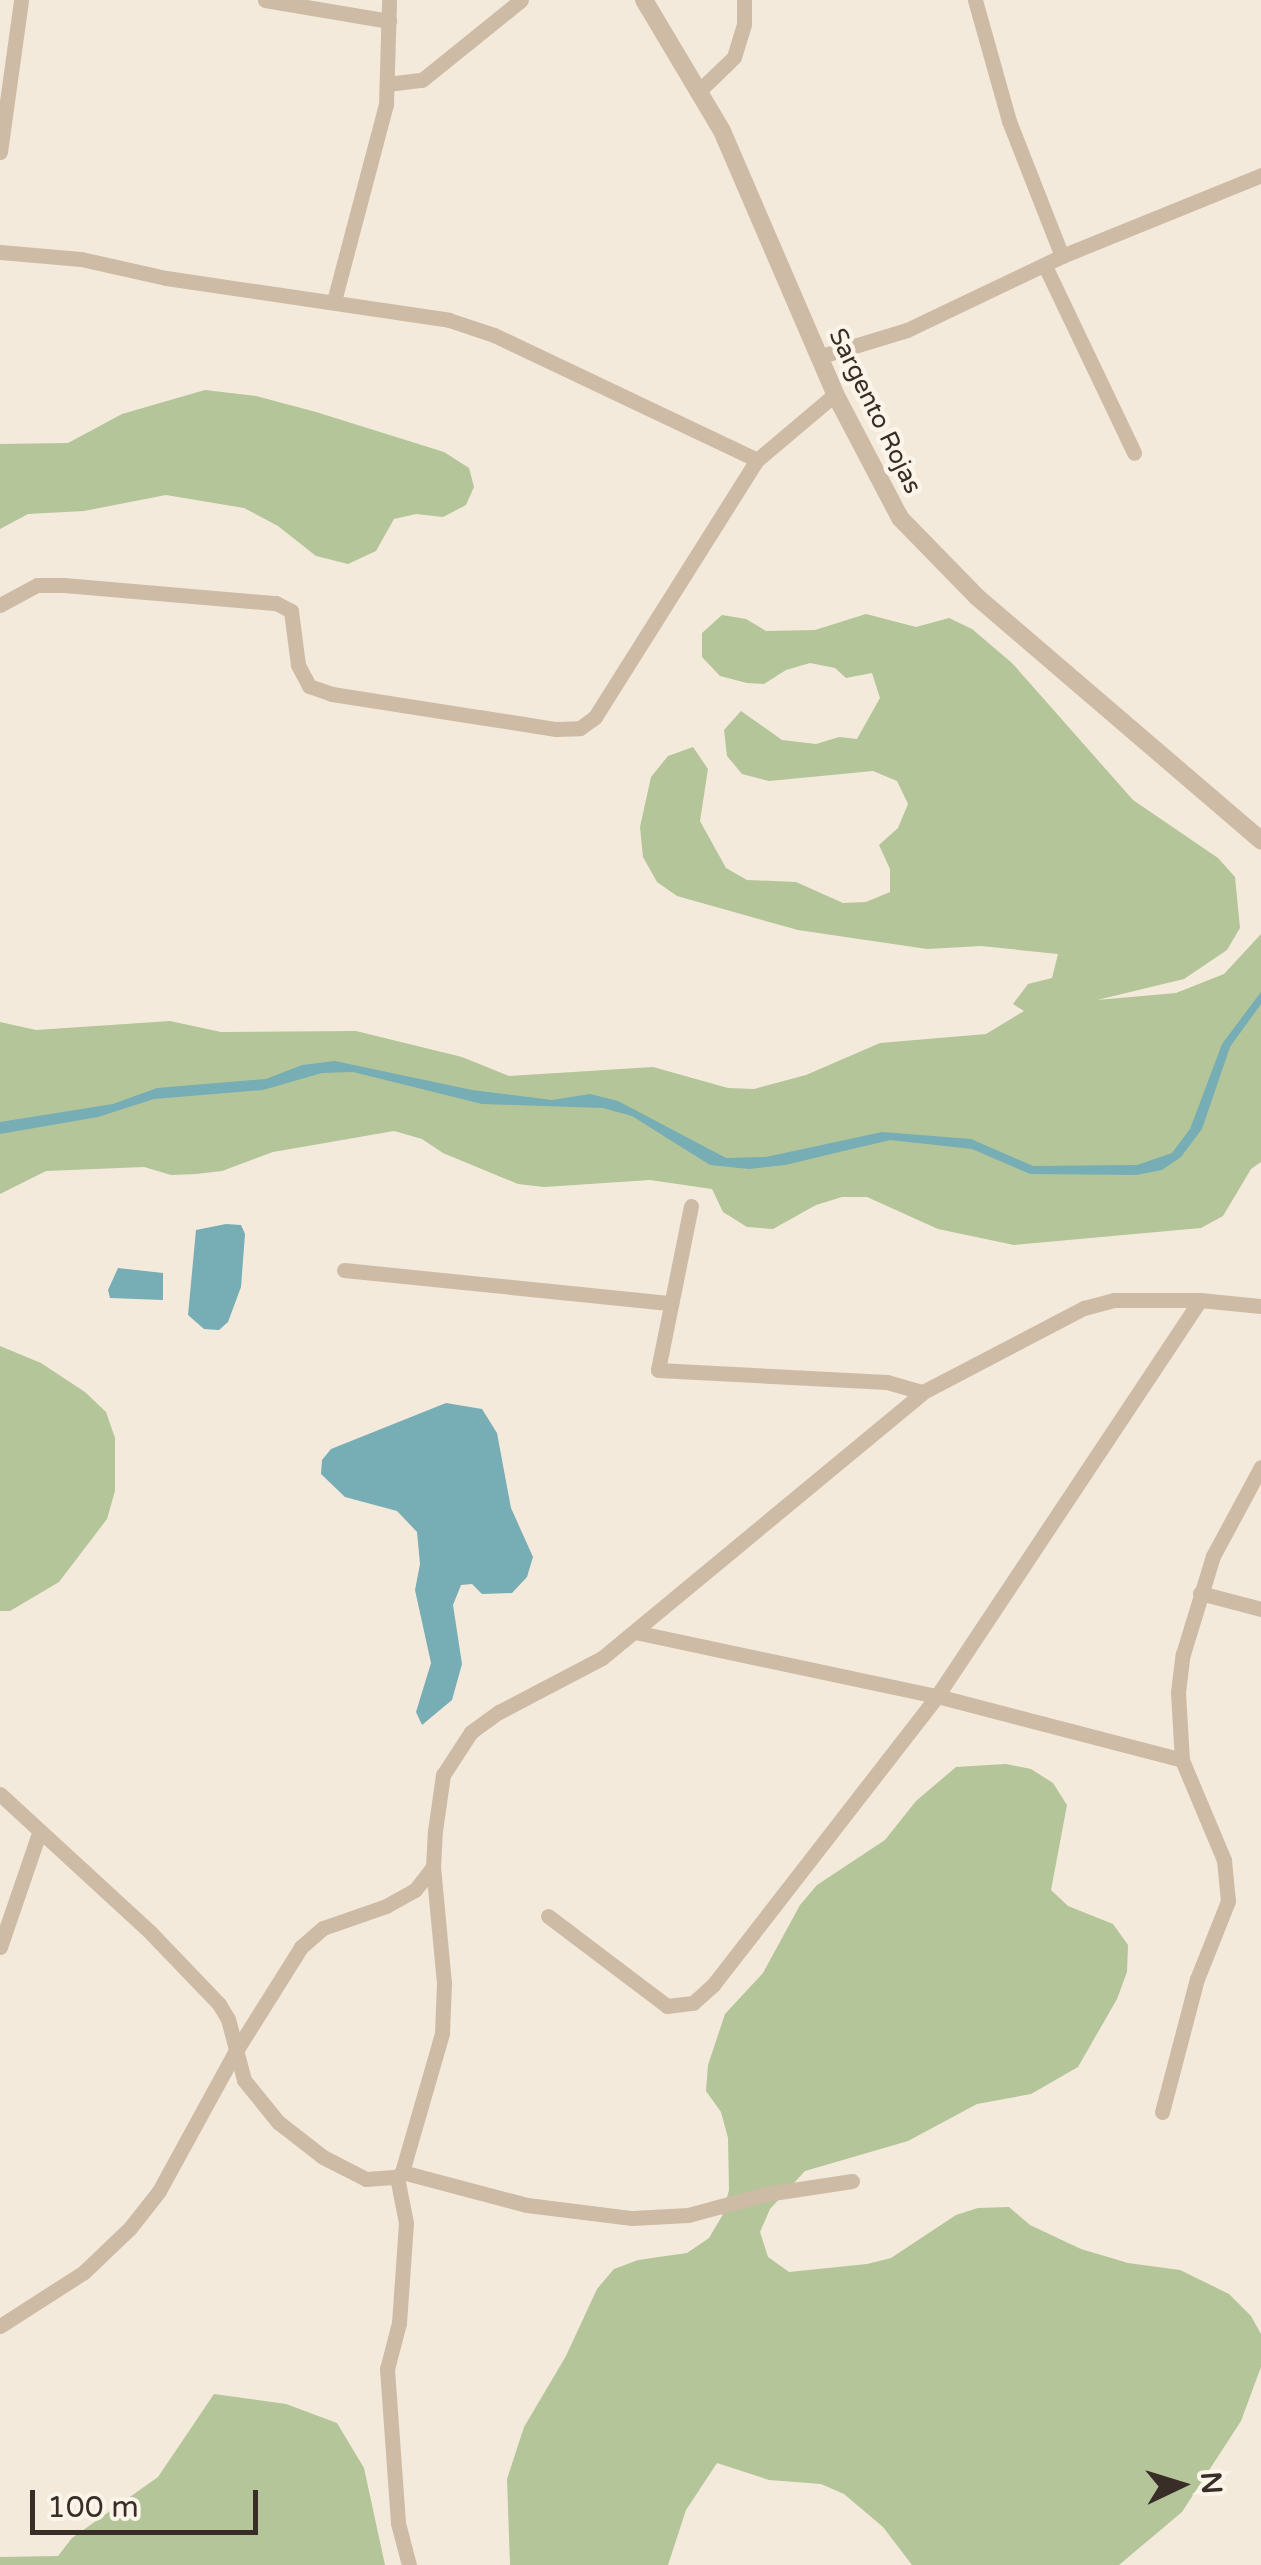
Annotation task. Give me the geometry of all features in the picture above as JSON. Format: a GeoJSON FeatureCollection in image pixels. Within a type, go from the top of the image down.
{"type":"FeatureCollection","features":[{"type":"Feature","properties":{"kind":"street"},"geometry":{"type":"LineString","coordinates":[[0,152],[21,0]]}},
{"type":"Feature","properties":{"kind":"street"},"geometry":{"type":"LineString","coordinates":[[265,0],[389,20]]}},
{"type":"Feature","properties":{"kind":"street"},"geometry":{"type":"LineString","coordinates":[[334,301],[379,138],[387,84],[389,0]]}},
{"type":"Feature","properties":{"kind":"street"},"geometry":{"type":"LineString","coordinates":[[387,84],[422,80],[521,0]]}},
{"type":"Feature","properties":{"kind":"street","name":"Sargento Rojas"},"geometry":{"type":"LineString","coordinates":[[644,0],[700,90],[835,394],[900,518],[940,563],[1261,840]]}},
{"type":"Feature","properties":{"kind":"street"},"geometry":{"type":"LineString","coordinates":[[700,90],[734,57],[744,24],[744,0]]}},
{"type":"Feature","properties":{"kind":"street"},"geometry":{"type":"LineString","coordinates":[[975,0],[1008,122],[1062,256]]}},
{"type":"Feature","properties":{"kind":"street"},"geometry":{"type":"LineString","coordinates":[[818,357],[907,330],[1062,256],[1261,175]]}},
{"type":"Feature","properties":{"kind":"street"},"geometry":{"type":"LineString","coordinates":[[0,252],[81,260],[166,278],[449,320],[494,335],[757,460]]}},
{"type":"Feature","properties":{"kind":"street"},"geometry":{"type":"LineString","coordinates":[[1045,266],[1134,453]]}},
{"type":"Feature","properties":{"kind":"street"},"geometry":{"type":"LineString","coordinates":[[0,605],[37,585],[276,602],[291,612],[298,665],[309,686],[332,694],[517,723],[580,728],[595,718],[757,460],[835,394]]}},
{"type":"Feature","properties":{"kind":"street"},"geometry":{"type":"LineString","coordinates":[[691,1206],[658,1370],[887,1382],[923,1392]]}},
{"type":"Feature","properties":{"kind":"street"},"geometry":{"type":"LineString","coordinates":[[344,1270],[672,1303]]}},
{"type":"Feature","properties":{"kind":"street"},"geometry":{"type":"LineString","coordinates":[[410,2565],[398,2523],[387,2370],[399,2323],[404,2258],[405,2213],[400,2175],[442,2034],[444,1982],[433,1867],[444,1775],[463,1742],[500,1712],[602,1658],[923,1392],[1084,1308],[1114,1300],[1200,1300],[1261,1306]]}},
{"type":"Feature","properties":{"kind":"street"},"geometry":{"type":"LineString","coordinates":[[548,1916],[667,2006],[693,2003],[713,1984],[936,1696],[1200,1300]]}},
{"type":"Feature","properties":{"kind":"street"},"geometry":{"type":"LineString","coordinates":[[1162,2112],[1197,1979],[1228,1901],[1224,1860],[1182,1760],[1178,1692],[1200,1592],[1224,1529],[1261,1467]]}},
{"type":"Feature","properties":{"kind":"street"},"geometry":{"type":"LineString","coordinates":[[1200,1592],[1261,1609]]}},
{"type":"Feature","properties":{"kind":"street"},"geometry":{"type":"LineString","coordinates":[[635,1632],[936,1696],[1182,1760]]}},
{"type":"Feature","properties":{"kind":"street"},"geometry":{"type":"LineString","coordinates":[[0,1794],[149,1932],[219,2004],[228,2019],[234,2054],[244,2080],[297,2140],[366,2179],[400,2175],[527,2204],[632,2218],[688,2215],[766,2194],[852,2181]]}},
{"type":"Feature","properties":{"kind":"street"},"geometry":{"type":"LineString","coordinates":[[0,1947],[38,1833]]}},
{"type":"Feature","properties":{"kind":"street"},"geometry":{"type":"LineString","coordinates":[[0,2326],[84,2272],[130,2228],[160,2190],[234,2054],[302,1947],[323,1928],[386,1906],[415,1890],[433,1867]]}},
{"type":"Feature","properties":{"kind":"green space"},"geometry":{"type":"Polygon","coordinates":[[[205,390],[256,396],[444,452],[469,468],[474,487],[466,505],[443,517],[416,514],[394,519],[376,551],[348,564],[316,556],[278,526],[244,508],[166,495],[84,511],[28,514],[0,529],[0,444],[68,443],[122,414],[205,390]]]}},
{"type":"Feature","properties":{"kind":"green space"},"geometry":{"type":"Polygon","coordinates":[[[866,614],[916,627],[949,618],[972,629],[1012,663],[1133,800],[1218,858],[1235,877],[1240,928],[1227,950],[1184,979],[1097,1000],[1176,993],[1224,974],[1261,934],[1261,1162],[1251,1169],[1223,1216],[1201,1228],[1014,1245],[938,1229],[867,1197],[842,1197],[816,1205],[773,1229],[747,1227],[723,1212],[712,1189],[650,1180],[544,1187],[518,1184],[443,1153],[422,1139],[394,1131],[273,1152],[222,1171],[196,1174],[171,1175],[144,1167],[46,1171],[0,1194],[0,1022],[36,1030],[170,1021],[221,1032],[356,1031],[462,1057],[509,1076],[653,1067],[728,1088],[754,1089],[806,1075],[880,1043],[986,1034],[1024,1011],[1013,1004],[1028,984],[1052,978],[1058,954],[981,946],[927,949],[798,930],[677,896],[657,882],[643,857],[640,827],[651,777],[668,756],[693,747],[708,769],[700,821],[726,868],[747,880],[796,882],[843,903],[866,902],[890,892],[890,869],[879,845],[898,828],[908,804],[897,781],[873,771],[769,781],[742,774],[727,756],[724,730],[741,711],[782,740],[816,744],[839,737],[857,739],[880,698],[872,673],[846,678],[835,668],[810,663],[786,670],[764,684],[747,683],[720,676],[702,657],[702,633],[722,615],[746,619],[766,631],[815,630],[866,614]]]}},
{"type":"Feature","properties":{"kind":"green space"},"geometry":{"type":"Polygon","coordinates":[[[0,1346],[41,1363],[85,1392],[106,1412],[115,1438],[115,1491],[107,1519],[59,1582],[10,1611],[0,1611],[0,1346]]]}},
{"type":"Feature","properties":{"kind":"green space"},"geometry":{"type":"Polygon","coordinates":[[[1006,1764],[1031,1769],[1053,1783],[1067,1805],[1051,1890],[1068,1906],[1113,1924],[1128,1945],[1127,1972],[1117,1999],[1078,2067],[1031,2094],[977,2104],[908,2141],[805,2171],[770,2209],[760,2232],[768,2257],[789,2272],[867,2264],[891,2258],[956,2215],[978,2208],[1009,2207],[1030,2225],[1081,2249],[1128,2263],[1180,2270],[1229,2294],[1251,2316],[1261,2334],[1261,2367],[1241,2421],[1182,2512],[1119,2565],[912,2565],[883,2527],[844,2494],[821,2484],[769,2480],[717,2463],[686,2510],[668,2565],[510,2565],[507,2479],[524,2427],[566,2356],[597,2289],[614,2269],[638,2260],[687,2253],[709,2238],[722,2216],[729,2190],[728,2138],[721,2112],[706,2091],[708,2065],[725,2014],[763,1973],[800,1905],[817,1885],[885,1840],[916,1801],[956,1767],[1006,1764]]]}},
{"type":"Feature","properties":{"kind":"green space"},"geometry":{"type":"Polygon","coordinates":[[[214,2394],[286,2404],[337,2423],[364,2468],[385,2565],[0,2565],[0,2557],[58,2556],[72,2538],[158,2477],[214,2394]]]}},
{"type":"Feature","properties":{"kind":"water"},"geometry":{"type":"Polygon","coordinates":[[[1261,992],[1261,1004],[1230,1047],[1202,1129],[1181,1157],[1162,1170],[1136,1175],[1030,1174],[972,1149],[890,1140],[785,1165],[749,1169],[710,1165],[632,1116],[603,1108],[482,1104],[353,1072],[322,1073],[263,1090],[154,1099],[98,1117],[0,1134],[0,1122],[113,1104],[157,1088],[266,1079],[302,1065],[335,1061],[472,1090],[552,1100],[590,1094],[618,1101],[726,1158],[766,1157],[882,1132],[971,1139],[1033,1166],[1137,1165],[1172,1153],[1190,1129],[1222,1044],[1261,992]]]}},
{"type":"Feature","properties":{"kind":"water"},"geometry":{"type":"Polygon","coordinates":[[[241,1225],[245,1234],[241,1287],[228,1322],[219,1330],[204,1329],[188,1315],[196,1230],[241,1225]]]}},
{"type":"Feature","properties":{"kind":"water"},"geometry":{"type":"Polygon","coordinates":[[[118,1268],[163,1273],[163,1300],[110,1298],[108,1290],[118,1268]]]}},
{"type":"Feature","properties":{"kind":"water"},"geometry":{"type":"Polygon","coordinates":[[[446,1403],[482,1409],[497,1433],[511,1508],[533,1557],[527,1577],[512,1593],[482,1594],[472,1584],[461,1585],[453,1605],[462,1664],[452,1700],[422,1725],[416,1712],[431,1663],[415,1590],[420,1564],[417,1532],[397,1511],[345,1497],[321,1474],[322,1460],[331,1449],[446,1403]]]}}]}
